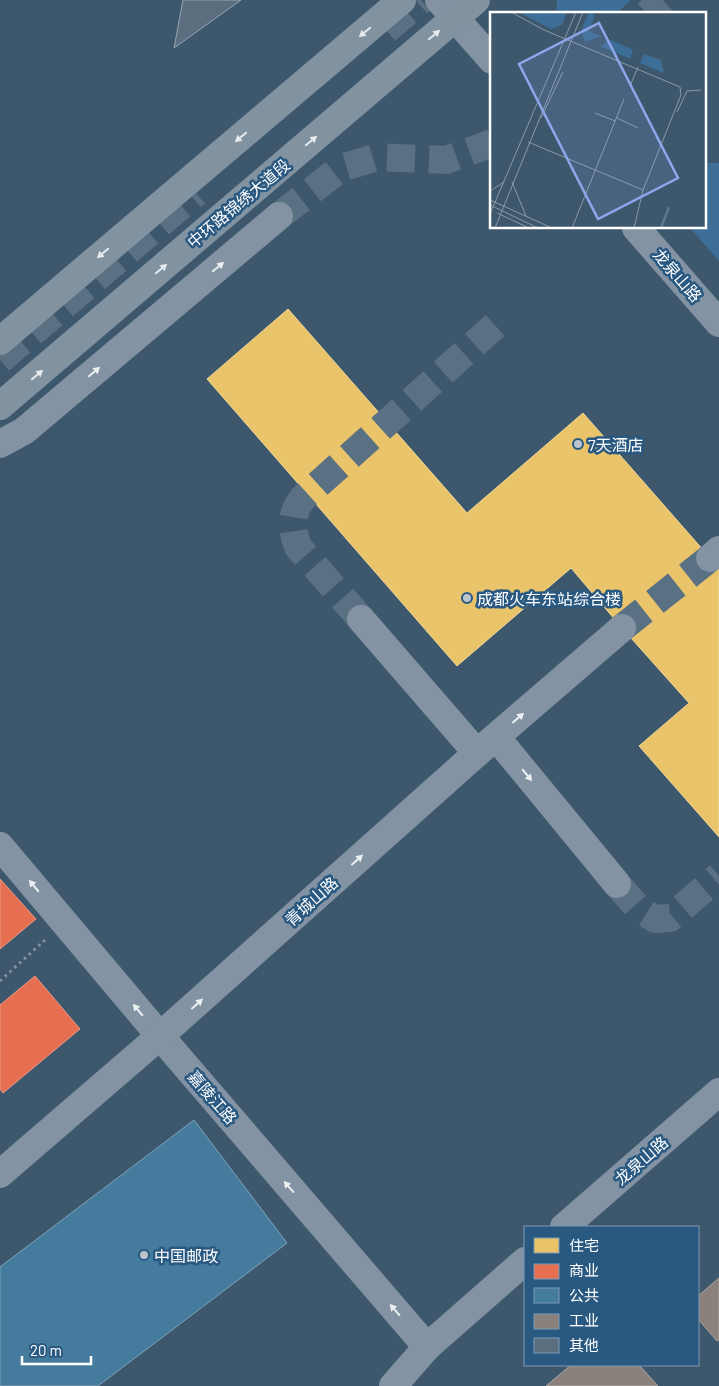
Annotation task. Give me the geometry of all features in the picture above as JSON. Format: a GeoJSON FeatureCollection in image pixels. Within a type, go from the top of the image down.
{"type":"FeatureCollection","features":[{"type":"Feature","properties":{"kind":"main road"},"geometry":{"type":"LineString","coordinates":[[0,341],[402,0]]}},
{"type":"Feature","properties":{"kind":"main road","name":"中环路锦绣大道段"},"geometry":{"type":"LineString","coordinates":[[0,406],[447,9],[476,0]]}},
{"type":"Feature","properties":{"kind":"street"},"geometry":{"type":"LineString","coordinates":[[447,9],[490,58]]}},
{"type":"Feature","properties":{"kind":"street"},"geometry":{"type":"LineString","coordinates":[[0,444],[24,431],[279,216]]}},
{"type":"Feature","properties":{"kind":"street","name":"龙泉山路"},"geometry":{"type":"LineString","coordinates":[[637,229],[719,323]]}},
{"type":"Feature","properties":{"kind":"street"},"geometry":{"type":"LineString","coordinates":[[361,619],[487,745],[617,884]]}},
{"type":"Feature","properties":{"kind":"street","name":"青城山路"},"geometry":{"type":"LineString","coordinates":[[0,1174],[160,1036],[487,745],[622,628]]}},
{"type":"Feature","properties":{"kind":"street","name":"嘉陵江路"},"geometry":{"type":"LineString","coordinates":[[0,846],[427,1347]]}},
{"type":"Feature","properties":{"kind":"street"},"geometry":{"type":"LineString","coordinates":[[623,1175],[663,1124],[719,1074]]}},
{"type":"Feature","properties":{"kind":"street","name":"龙泉山路"},"geometry":{"type":"LineString","coordinates":[[565,1226],[719,1092]]}},
{"type":"Feature","properties":{"kind":"street"},"geometry":{"type":"LineString","coordinates":[[584,1226],[719,1110]]}},
{"type":"Feature","properties":{"kind":"street"},"geometry":{"type":"LineString","coordinates":[[393,1386],[427,1347],[524,1262]]}},
{"type":"Feature","properties":{"kind":"street"},"geometry":{"type":"LineString","coordinates":[[407,1386],[430,1359],[524,1278]]}},
{"type":"Feature","properties":{"kind":"path"},"geometry":{"type":"LineString","coordinates":[[0,981],[64,922]]}},
{"type":"Feature","properties":{"kind":"shaded area"},"geometry":{"type":"Polygon","coordinates":[[[557,0],[631,0],[618,12],[556,12],[557,0]]]}},
{"type":"Feature","properties":{"kind":"shaded area"},"geometry":{"type":"Polygon","coordinates":[[[706,163],[719,163],[719,261],[691,229],[706,229],[706,163]]]}},
{"type":"Feature","properties":{"kind":"building: 住宅","name":"成都火车东站综合楼"},"geometry":{"type":"Polygon","coordinates":[[[288,309],[467,513],[583,413],[719,568],[719,837],[639,746],[689,703],[571,568],[457,666],[207,379],[288,309]]]}},
{"type":"Feature","properties":{"kind":"building: 商业"},"geometry":{"type":"Polygon","coordinates":[[[0,879],[36,919],[0,949],[0,879]]]}},
{"type":"Feature","properties":{"kind":"building: 商业"},"geometry":{"type":"Polygon","coordinates":[[[35,976],[80,1029],[3,1093],[0,1089],[0,1005],[35,976]]]}},
{"type":"Feature","properties":{"kind":"building: 公共","name":"中国邮政"},"geometry":{"type":"Polygon","coordinates":[[[194,1120],[287,1243],[98,1386],[0,1386],[0,1267],[194,1120]]]}},
{"type":"Feature","properties":{"kind":"building: 工业"},"geometry":{"type":"Polygon","coordinates":[[[719,1278],[719,1340],[717,1341],[699,1320],[699,1295],[719,1278]]]}},
{"type":"Feature","properties":{"kind":"building: 工业"},"geometry":{"type":"Polygon","coordinates":[[[570,1366],[640,1366],[658,1386],[546,1386],[570,1366]]]}},
{"type":"Feature","properties":{"kind":"building: 其他"},"geometry":{"type":"Polygon","coordinates":[[[183,0],[241,0],[174,48],[183,0]]]}},
{"type":"Feature","properties":{"kind":"tunnel"},"geometry":{"type":"LineString","coordinates":[[386,30],[421,0]]}},
{"type":"Feature","properties":{"kind":"tunnel"},"geometry":{"type":"LineString","coordinates":[[649,12],[663,0]]}},
{"type":"Feature","properties":{"kind":"tunnel"},"geometry":{"type":"LineString","coordinates":[[279,216],[341,168],[378,157],[446,160],[490,144]]}},
{"type":"Feature","properties":{"kind":"tunnel"},"geometry":{"type":"LineString","coordinates":[[0,360],[196,193]]}},
{"type":"Feature","properties":{"kind":"tunnel"},"geometry":{"type":"LineString","coordinates":[[361,619],[298,547],[293,525],[296,508],[303,498],[498,323]]}},
{"type":"Feature","properties":{"kind":"tunnel"},"geometry":{"type":"LineString","coordinates":[[622,628],[710,558]]}},
{"type":"Feature","properties":{"kind":"tunnel"},"geometry":{"type":"LineString","coordinates":[[617,884],[639,909],[655,919],[670,918],[719,876]]}},
{"type":"Feature","properties":{"kind":"place","name":"7天酒店"},"geometry":{"type":"Point","coordinates":[578,444]}},
{"type":"Feature","properties":{"kind":"place","name":"成都火车东站综合楼"},"geometry":{"type":"Point","coordinates":[467,598]}},
{"type":"Feature","properties":{"kind":"place","name":"中国邮政"},"geometry":{"type":"Point","coordinates":[144,1255]}}]}
